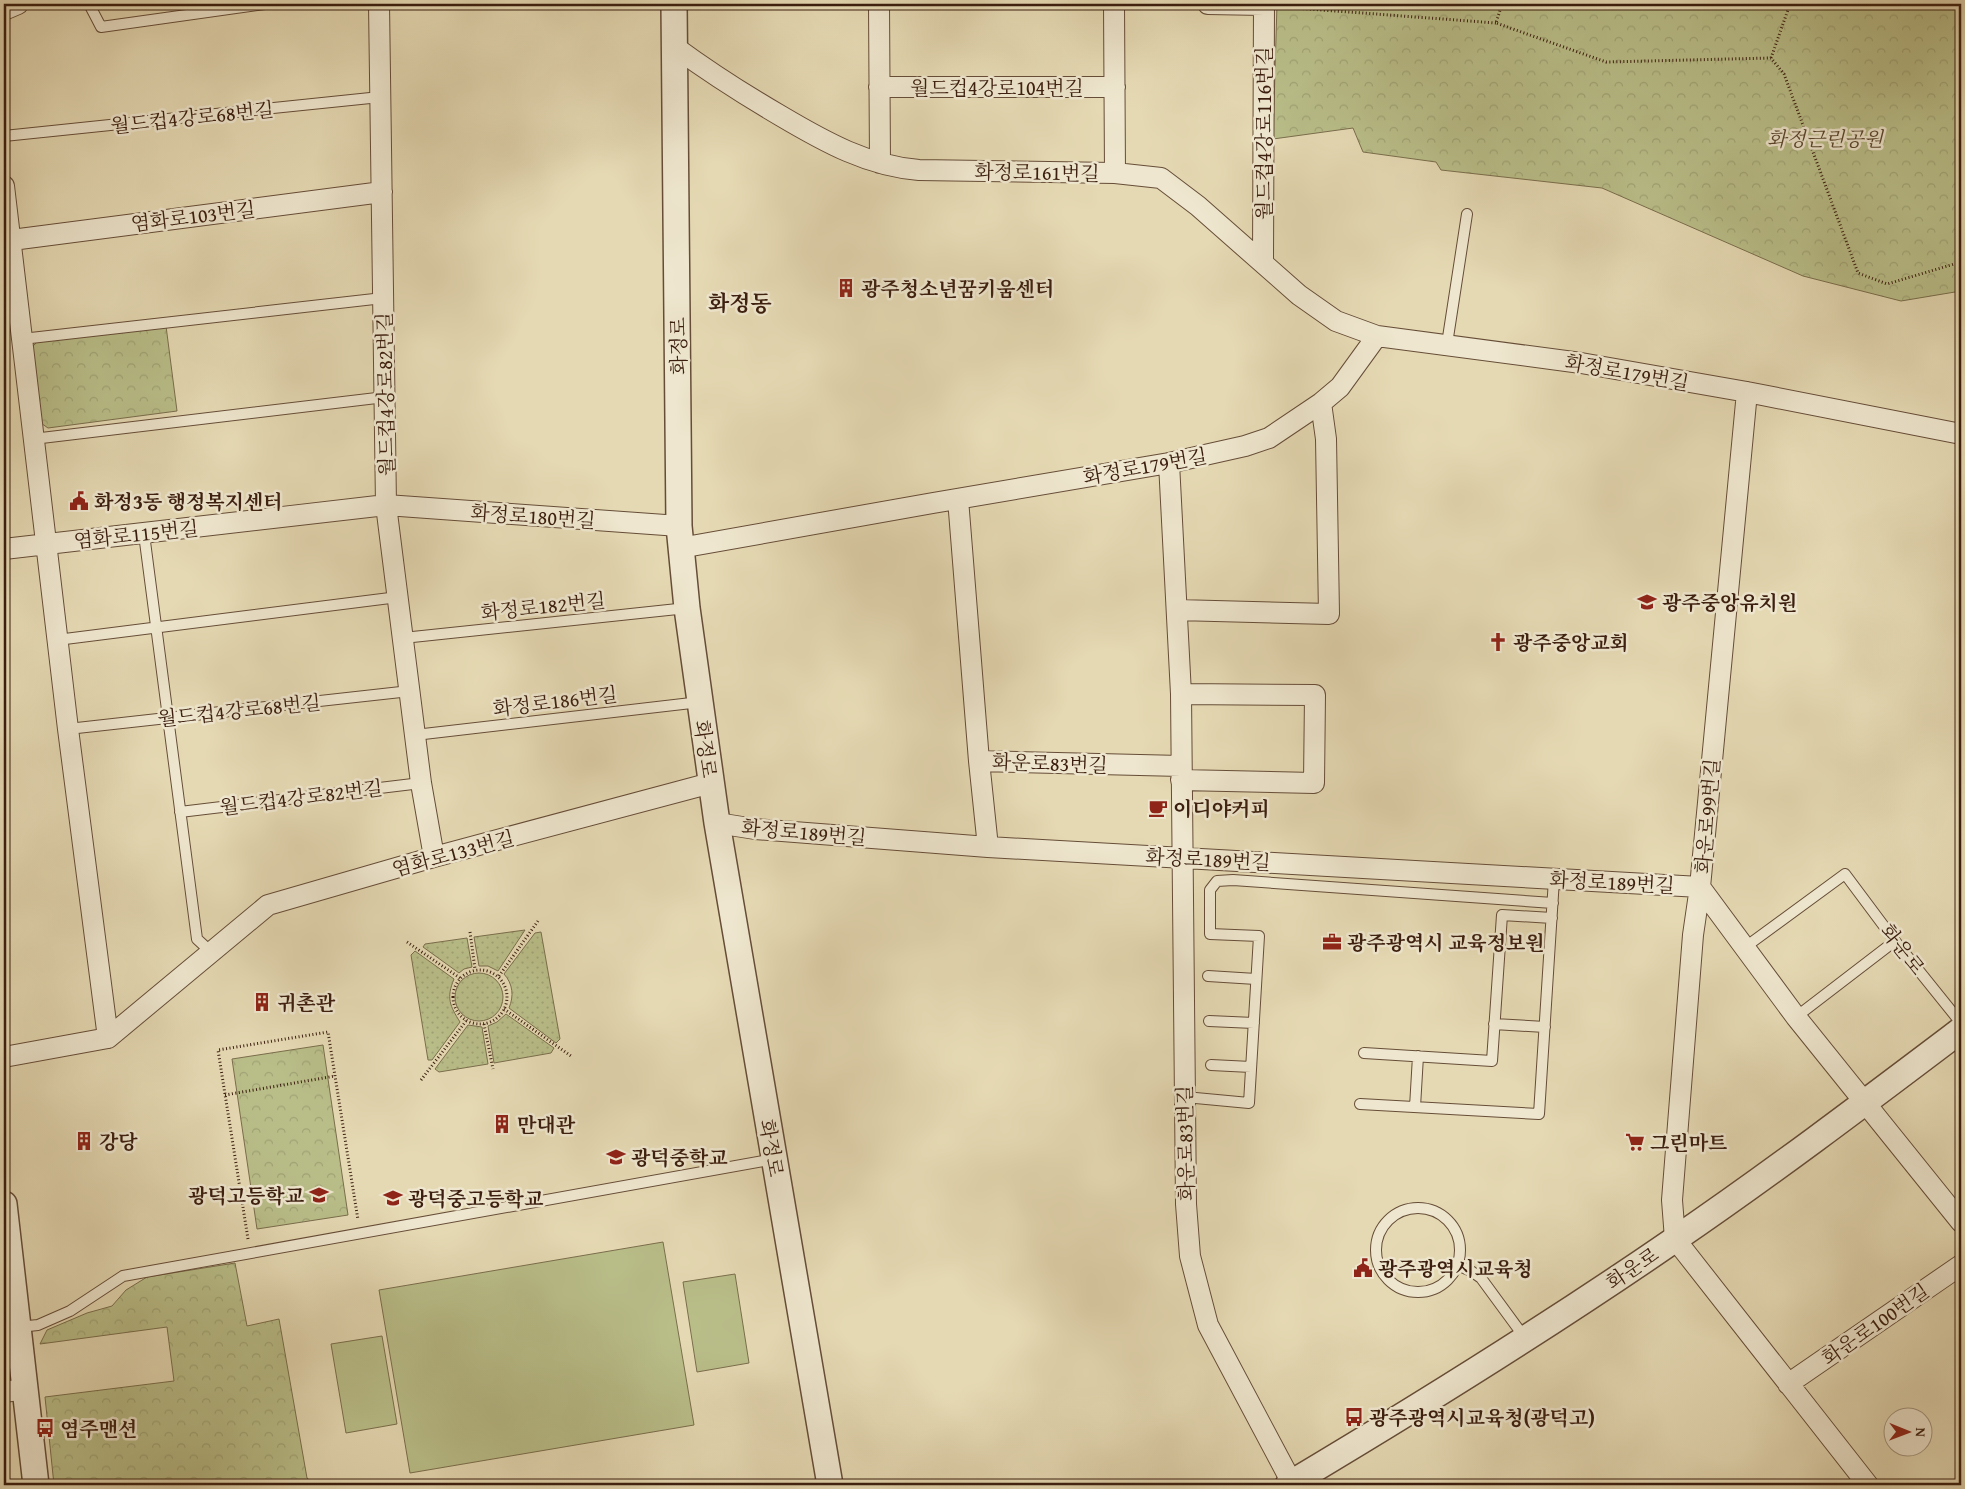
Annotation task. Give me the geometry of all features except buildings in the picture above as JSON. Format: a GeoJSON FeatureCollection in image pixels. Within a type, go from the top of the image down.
{"type":"FeatureCollection","features":[{"type":"Feature","properties":{"kind":"street"},"geometry":{"type":"LineString","coordinates":[[4,10],[18,4]]}},
{"type":"Feature","properties":{"kind":"street","name":"월드컵4강로82번길"},"geometry":{"type":"LineString","coordinates":[[379,4],[386,505],[421,783],[434,857]]}},
{"type":"Feature","properties":{"kind":"street","name":"화정로"},"geometry":{"type":"LineString","coordinates":[[674,4],[680,537],[687,608],[717,823],[830,1485]]}},
{"type":"Feature","properties":{"kind":"street"},"geometry":{"type":"LineString","coordinates":[[879,4],[880,163]]}},
{"type":"Feature","properties":{"kind":"street"},"geometry":{"type":"LineString","coordinates":[[1114,4],[1116,173]]}},
{"type":"Feature","properties":{"kind":"street"},"geometry":{"type":"LineString","coordinates":[[1208,4],[1264,4]]}},
{"type":"Feature","properties":{"kind":"street","name":"월드컵4강로116번길"},"geometry":{"type":"LineString","coordinates":[[1263,263],[1264,4]]}},
{"type":"Feature","properties":{"kind":"street","name":"화정로161번길"},"geometry":{"type":"LineString","coordinates":[[675,47],[807,132],[842,150],[890,166],[919,170],[1116,173],[1161,178],[1198,206],[1299,295],[1336,321],[1377,336]]}},
{"type":"Feature","properties":{"kind":"street","name":"월드컵4강로104번길"},"geometry":{"type":"LineString","coordinates":[[879,87],[1114,86]]}},
{"type":"Feature","properties":{"kind":"street"},"geometry":{"type":"LineString","coordinates":[[4,186],[7,240],[22,339],[57,640],[108,1038]]}},
{"type":"Feature","properties":{"kind":"street","name":"염화로103번길"},"geometry":{"type":"LineString","coordinates":[[7,240],[382,192]]}},
{"type":"Feature","properties":{"kind":"street","name":"화정로179번길"},"geometry":{"type":"LineString","coordinates":[[680,537],[958,499],[1169,463],[1246,446],[1269,438],[1321,403],[1340,387],[1377,336],[1581,363],[1747,392],[1961,434]]}},
{"type":"Feature","properties":{"kind":"street","name":"화운로99번길"},"geometry":{"type":"LineString","coordinates":[[1675,1239],[1672,1200],[1692,945],[1700,887],[1747,392]]}},
{"type":"Feature","properties":{"kind":"street"},"geometry":{"type":"LineString","coordinates":[[1177,610],[1329,614],[1326,440],[1321,403]]}},
{"type":"Feature","properties":{"kind":"street","name":"화운로83번길"},"geometry":{"type":"LineString","coordinates":[[1169,463],[1180,694],[1186,1204],[1190,1256],[1208,1325],[1290,1484]]}},
{"type":"Feature","properties":{"kind":"street"},"geometry":{"type":"LineString","coordinates":[[958,499],[979,761],[988,847]]}},
{"type":"Feature","properties":{"kind":"street","name":"화정로180번길"},"geometry":{"type":"LineString","coordinates":[[386,505],[680,537]]}},
{"type":"Feature","properties":{"kind":"street","name":"염화로115번길"},"geometry":{"type":"LineString","coordinates":[[4,549],[386,505]]}},
{"type":"Feature","properties":{"kind":"street","name":"화운로83번길"},"geometry":{"type":"LineString","coordinates":[[979,761],[1314,783],[1315,696],[1180,694]]}},
{"type":"Feature","properties":{"kind":"street","name":"염화로133번길"},"geometry":{"type":"LineString","coordinates":[[4,1057],[108,1038],[268,905],[434,857],[711,783]]}},
{"type":"Feature","properties":{"kind":"street","name":"화정로189번길"},"geometry":{"type":"LineString","coordinates":[[717,823],[755,829],[988,847],[1700,887]]}},
{"type":"Feature","properties":{"kind":"street"},"geometry":{"type":"LineString","coordinates":[[1700,887],[1796,1017],[1961,1222]]}},
{"type":"Feature","properties":{"kind":"street","name":"화운로"},"geometry":{"type":"LineString","coordinates":[[1290,1484],[1526,1339],[1675,1239],[1866,1102],[1961,1030]]}},
{"type":"Feature","properties":{"kind":"street"},"geometry":{"type":"LineString","coordinates":[[4,1204],[19,1327],[14,1390],[36,1485]]}},
{"type":"Feature","properties":{"kind":"street"},"geometry":{"type":"LineString","coordinates":[[1675,1239],[1868,1485]]}},
{"type":"Feature","properties":{"kind":"street","name":"화운로100번길"},"geometry":{"type":"LineString","coordinates":[[1788,1384],[1961,1264]]}},
{"type":"Feature","properties":{"kind":"lane"},"geometry":{"type":"LineString","coordinates":[[89,4],[101,27],[265,4]]}},
{"type":"Feature","properties":{"kind":"lane","name":"월드컵4강로68번길"},"geometry":{"type":"LineString","coordinates":[[4,136],[380,97]]}},
{"type":"Feature","properties":{"kind":"lane"},"geometry":{"type":"LineString","coordinates":[[1447,344],[1467,214]]}},
{"type":"Feature","properties":{"kind":"lane"},"geometry":{"type":"LineString","coordinates":[[22,339],[383,298]]}},
{"type":"Feature","properties":{"kind":"lane"},"geometry":{"type":"LineString","coordinates":[[34,439],[385,397]]}},
{"type":"Feature","properties":{"kind":"lane"},"geometry":{"type":"LineString","coordinates":[[144,534],[197,939],[211,952]]}},
{"type":"Feature","properties":{"kind":"lane"},"geometry":{"type":"LineString","coordinates":[[57,640],[398,597]]}},
{"type":"Feature","properties":{"kind":"lane","name":"화정로182번길"},"geometry":{"type":"LineString","coordinates":[[403,638],[687,608]]}},
{"type":"Feature","properties":{"kind":"lane","name":"월드컵4강로68번길"},"geometry":{"type":"LineString","coordinates":[[68,729],[410,691]]}},
{"type":"Feature","properties":{"kind":"lane","name":"화정로186번길"},"geometry":{"type":"LineString","coordinates":[[415,735],[700,702]]}},
{"type":"Feature","properties":{"kind":"lane","name":"월드컵4강로82번길"},"geometry":{"type":"LineString","coordinates":[[180,812],[421,783]]}},
{"type":"Feature","properties":{"kind":"lane","name":"화운로"},"geometry":{"type":"LineString","coordinates":[[1744,948],[1845,874],[1961,1024]]}},
{"type":"Feature","properties":{"kind":"lane"},"geometry":{"type":"LineString","coordinates":[[1360,1104],[1539,1114],[1554,879]]}},
{"type":"Feature","properties":{"kind":"lane"},"geometry":{"type":"LineString","coordinates":[[1185,1097],[1249,1103],[1258,936],[1210,934],[1210,890],[1216,881],[1243,881],[1553,903]]}},
{"type":"Feature","properties":{"kind":"lane"},"geometry":{"type":"LineString","coordinates":[[1364,1053],[1492,1061],[1502,915],[1552,918]]}},
{"type":"Feature","properties":{"kind":"lane"},"geometry":{"type":"LineString","coordinates":[[1796,1017],[1895,941]]}},
{"type":"Feature","properties":{"kind":"lane"},"geometry":{"type":"LineString","coordinates":[[1208,976],[1256,979]]}},
{"type":"Feature","properties":{"kind":"lane"},"geometry":{"type":"LineString","coordinates":[[1209,1021],[1254,1023]]}},
{"type":"Feature","properties":{"kind":"lane"},"geometry":{"type":"LineString","coordinates":[[1494,1024],[1545,1027]]}},
{"type":"Feature","properties":{"kind":"lane"},"geometry":{"type":"LineString","coordinates":[[1415,1107],[1418,1056]]}},
{"type":"Feature","properties":{"kind":"lane"},"geometry":{"type":"LineString","coordinates":[[1210,1065],[1251,1067]]}},
{"type":"Feature","properties":{"kind":"lane"},"geometry":{"type":"LineString","coordinates":[[19,1327],[38,1325],[70,1311],[123,1276],[774,1159]]}},
{"type":"Feature","properties":{"kind":"lane"},"geometry":{"type":"LineString","coordinates":[[1414,1207],[1428,1208],[1441,1214],[1452,1224],[1458,1237],[1460,1251],[1457,1265],[1447,1280],[1431,1290],[1420,1292],[1408,1291],[1396,1286],[1387,1279],[1380,1269],[1376,1257],[1376,1245],[1380,1231],[1388,1219],[1400,1211],[1414,1207]]}},
{"type":"Feature","properties":{"kind":"lane"},"geometry":{"type":"LineString","coordinates":[[1457,1265],[1481,1278],[1526,1339]]}},
{"type":"Feature","properties":{"kind":"path"},"geometry":{"type":"LineString","coordinates":[[1264,4],[1496,23],[1606,62],[1771,58]]}},
{"type":"Feature","properties":{"kind":"path"},"geometry":{"type":"LineString","coordinates":[[1496,23],[1502,4]]}},
{"type":"Feature","properties":{"kind":"path"},"geometry":{"type":"LineString","coordinates":[[1771,58],[1790,4]]}},
{"type":"Feature","properties":{"kind":"path"},"geometry":{"type":"LineString","coordinates":[[1771,58],[1784,74],[1858,273],[1887,284],[1961,262]]}},
{"type":"Feature","properties":{"kind":"path"},"geometry":{"type":"LineString","coordinates":[[499,976],[538,921]]}},
{"type":"Feature","properties":{"kind":"path"},"geometry":{"type":"LineString","coordinates":[[470,932],[475,969]]}},
{"type":"Feature","properties":{"kind":"path"},"geometry":{"type":"LineString","coordinates":[[407,942],[460,978]]}},
{"type":"Feature","properties":{"kind":"path"},"geometry":{"type":"LineString","coordinates":[[475,969],[488,970],[499,976],[507,992],[507,1001],[500,1016],[484,1024],[475,1024],[460,1015],[453,1001],[455,985],[460,978],[475,969]]}},
{"type":"Feature","properties":{"kind":"path"},"geometry":{"type":"LineString","coordinates":[[504,1009],[571,1056]]}},
{"type":"Feature","properties":{"kind":"path"},"geometry":{"type":"LineString","coordinates":[[421,1080],[466,1020]]}},
{"type":"Feature","properties":{"kind":"path"},"geometry":{"type":"LineString","coordinates":[[484,1024],[492,1069]]}},
{"type":"Feature","properties":{"kind":"path"},"geometry":{"type":"LineString","coordinates":[[250,1253],[218,1050],[328,1032],[360,1233]]}},
{"type":"Feature","properties":{"kind":"path"},"geometry":{"type":"LineString","coordinates":[[225,1095],[335,1076]]}},
{"type":"Feature","properties":{"kind":"green space","name":"화정근린공원"},"geometry":{"type":"Polygon","coordinates":[[[1277,4],[1961,4],[1961,291],[1901,301],[1803,276],[1602,188],[1441,170],[1436,162],[1363,152],[1353,128],[1273,139],[1277,4]]]}},
{"type":"Feature","properties":{"kind":"green space"},"geometry":{"type":"Polygon","coordinates":[[[166,326],[177,411],[48,428],[38,421],[29,350],[37,342],[166,326]]]}},
{"type":"Feature","properties":{"kind":"green space"},"geometry":{"type":"Polygon","coordinates":[[[525,930],[498,971],[488,966],[479,966],[474,937],[525,930]]]}},
{"type":"Feature","properties":{"kind":"green space"},"geometry":{"type":"Polygon","coordinates":[[[541,932],[560,1039],[556,1043],[509,1008],[512,990],[504,974],[535,933],[541,932]]]}},
{"type":"Feature","properties":{"kind":"green space"},"geometry":{"type":"Polygon","coordinates":[[[467,938],[472,967],[464,969],[459,973],[423,947],[425,944],[467,938]]]}},
{"type":"Feature","properties":{"kind":"green space"},"geometry":{"type":"Polygon","coordinates":[[[415,951],[454,979],[450,991],[450,1002],[460,1022],[432,1060],[428,1060],[411,955],[415,951]]]}},
{"type":"Feature","properties":{"kind":"green space"},"geometry":{"type":"Polygon","coordinates":[[[479,973],[488,975],[496,980],[501,988],[503,997],[501,1006],[496,1014],[488,1019],[479,1021],[470,1019],[462,1014],[457,1006],[455,997],[457,988],[462,980],[470,975],[479,973]]]}},
{"type":"Feature","properties":{"kind":"green space"},"geometry":{"type":"Polygon","coordinates":[[[506,1014],[554,1048],[551,1053],[494,1063],[488,1026],[497,1022],[506,1014]]]}},
{"type":"Feature","properties":{"kind":"green space"},"geometry":{"type":"Polygon","coordinates":[[[468,1025],[482,1027],[488,1064],[439,1072],[435,1069],[468,1025]]]}},
{"type":"Feature","properties":{"kind":"green space"},"geometry":{"type":"Polygon","coordinates":[[[323,1045],[348,1215],[257,1229],[232,1059],[323,1045]]]}},
{"type":"Feature","properties":{"kind":"green space"},"geometry":{"type":"Polygon","coordinates":[[[663,1242],[694,1425],[410,1473],[379,1290],[663,1242]]]}},
{"type":"Feature","properties":{"kind":"green space"},"geometry":{"type":"Polygon","coordinates":[[[235,1263],[247,1326],[279,1319],[307,1478],[315,1485],[54,1485],[45,1397],[174,1381],[167,1327],[40,1344],[47,1330],[87,1313],[112,1306],[126,1290],[147,1277],[235,1263]]]}},
{"type":"Feature","properties":{"kind":"green space"},"geometry":{"type":"Polygon","coordinates":[[[735,1274],[749,1363],[697,1372],[683,1282],[735,1274]]]}},
{"type":"Feature","properties":{"kind":"green space"},"geometry":{"type":"Polygon","coordinates":[[[382,1336],[397,1424],[346,1433],[331,1344],[382,1336]]]}},
{"type":"Feature","properties":{"kind":"place","name":"광주청소년꿈키움센터"},"geometry":{"type":"Point","coordinates":[846,288]}},
{"type":"Feature","properties":{"kind":"place","name":"화정3동 행정복지센터"},"geometry":{"type":"Point","coordinates":[79,501]}},
{"type":"Feature","properties":{"kind":"place","name":"광주중앙유치원"},"geometry":{"type":"Point","coordinates":[1647,602]}},
{"type":"Feature","properties":{"kind":"place","name":"광주중앙교회"},"geometry":{"type":"Point","coordinates":[1498,642]}},
{"type":"Feature","properties":{"kind":"place","name":"이디야커피"},"geometry":{"type":"Point","coordinates":[1158,808]}},
{"type":"Feature","properties":{"kind":"place","name":"광주광역시 교육정보원"},"geometry":{"type":"Point","coordinates":[1332,942]}},
{"type":"Feature","properties":{"kind":"place","name":"귀촌관"},"geometry":{"type":"Point","coordinates":[262,1002]}},
{"type":"Feature","properties":{"kind":"place","name":"만대관"},"geometry":{"type":"Point","coordinates":[502,1124]}},
{"type":"Feature","properties":{"kind":"place","name":"강당"},"geometry":{"type":"Point","coordinates":[84,1141]}},
{"type":"Feature","properties":{"kind":"place","name":"그린마트"},"geometry":{"type":"Point","coordinates":[1635,1142]}},
{"type":"Feature","properties":{"kind":"place","name":"광덕중학교"},"geometry":{"type":"Point","coordinates":[616,1157]}},
{"type":"Feature","properties":{"kind":"place","name":"광덕고등학교"},"geometry":{"type":"Point","coordinates":[319,1195]}},
{"type":"Feature","properties":{"kind":"place","name":"광덕중고등학교"},"geometry":{"type":"Point","coordinates":[393,1198]}},
{"type":"Feature","properties":{"kind":"place","name":"광주광역시교육청"},"geometry":{"type":"Point","coordinates":[1363,1268]}},
{"type":"Feature","properties":{"kind":"place","name":"광주광역시교육청(광덕고)"},"geometry":{"type":"Point","coordinates":[1354,1417]}},
{"type":"Feature","properties":{"kind":"place","name":"염주맨션"},"geometry":{"type":"Point","coordinates":[45,1428]}},
{"type":"Feature","properties":{"kind":"district","name":"화정동"},"geometry":{"type":"Point","coordinates":[740,303]}}]}
